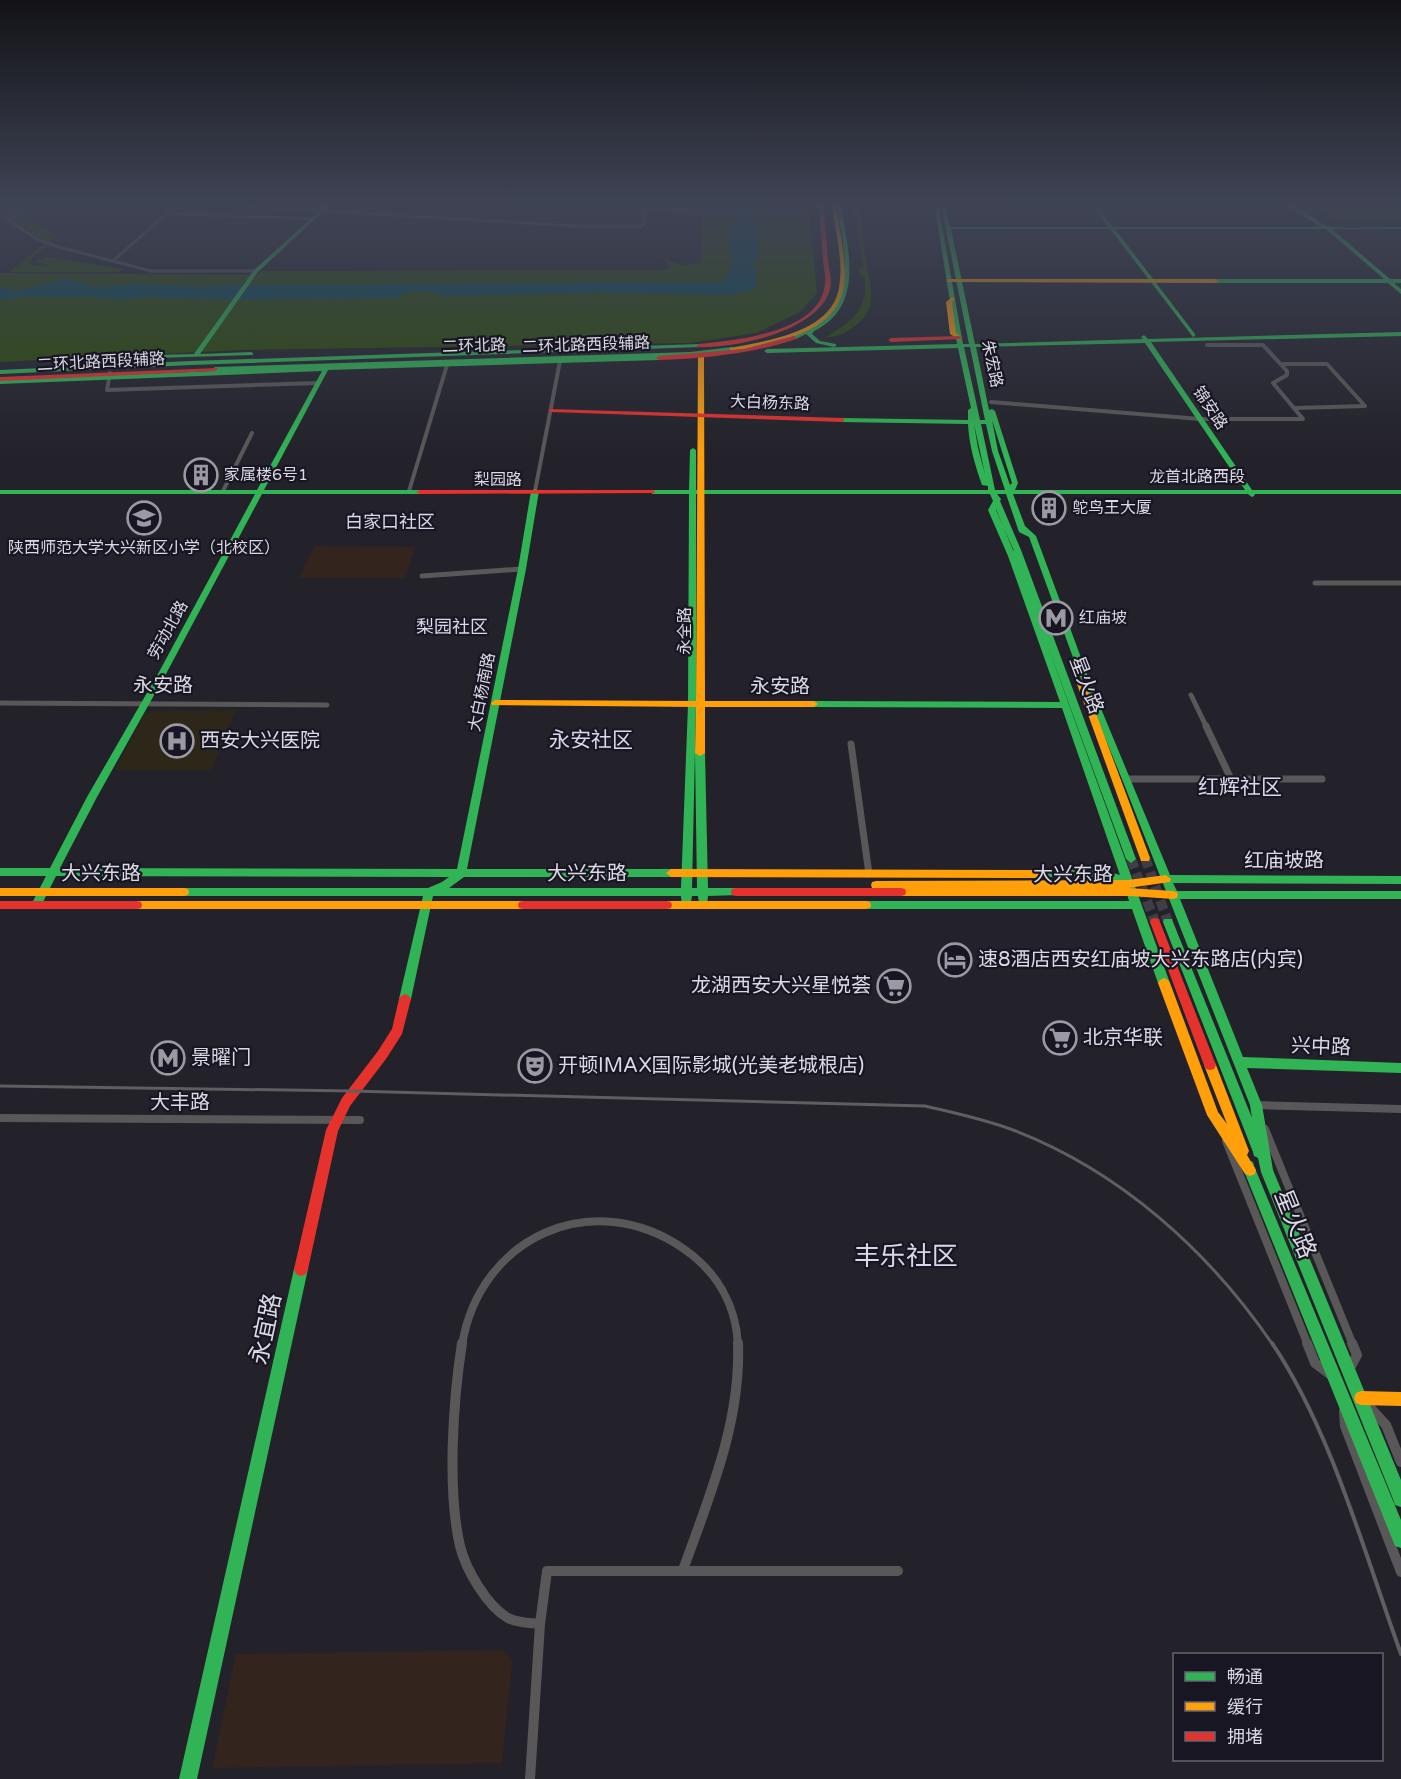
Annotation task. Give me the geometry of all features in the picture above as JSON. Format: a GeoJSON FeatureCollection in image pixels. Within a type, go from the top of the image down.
{"type":"FeatureCollection","features":[{"type":"Feature","properties":{"kind":"main road"},"geometry":{"type":"LineString","coordinates":[[194,357],[244,288]]}},
{"type":"Feature","properties":{"kind":"main road","name":"二环北路西段辅路"},"geometry":{"type":"LineString","coordinates":[[0,378],[293,360],[714,345],[754,338],[788,327],[818,307],[827,292],[827,288]]}},
{"type":"Feature","properties":{"kind":"main road","name":"二环北路"},"geometry":{"type":"LineString","coordinates":[[0,378],[141,368],[673,351],[747,344],[795,329],[814,317],[829,303],[832,288]]}},
{"type":"Feature","properties":{"kind":"main road","name":"二环北路"},"geometry":{"type":"LineString","coordinates":[[0,378],[715,352],[771,342],[812,325],[830,312],[838,302],[840,288]]}},
{"type":"Feature","properties":{"kind":"main road","name":"二环北路西段辅路"},"geometry":{"type":"LineString","coordinates":[[109,375],[697,357],[742,352],[813,335],[837,312],[848,295],[847,288]]}},
{"type":"Feature","properties":{"kind":"main road","name":"朱宏路"},"geometry":{"type":"LineString","coordinates":[[953,288],[952,299],[961,344],[1009,494]]}},
{"type":"Feature","properties":{"kind":"main road","name":"朱宏路"},"geometry":{"type":"LineString","coordinates":[[955,288],[973,345],[995,495]]}},
{"type":"Feature","properties":{"kind":"main road"},"geometry":{"type":"LineString","coordinates":[[1157,288],[1193,335]]}},
{"type":"Feature","properties":{"kind":"main road"},"geometry":{"type":"LineString","coordinates":[[813,335],[829,343],[973,345],[1401,332]]}},
{"type":"Feature","properties":{"kind":"main road"},"geometry":{"type":"LineString","coordinates":[[1145,338],[1193,335],[1401,332]]}},
{"type":"Feature","properties":{"kind":"main road","name":"锦安路"},"geometry":{"type":"LineString","coordinates":[[1145,338],[1251,494]]}},
{"type":"Feature","properties":{"kind":"main road"},"geometry":{"type":"LineString","coordinates":[[742,352],[961,344]]}},
{"type":"Feature","properties":{"kind":"main road"},"geometry":{"type":"LineString","coordinates":[[713,355],[961,344]]}},
{"type":"Feature","properties":{"kind":"main road"},"geometry":{"type":"LineString","coordinates":[[973,345],[982,354],[991,402],[984,420]]}},
{"type":"Feature","properties":{"kind":"main road"},"geometry":{"type":"LineString","coordinates":[[0,366],[295,353],[293,360]]}},
{"type":"Feature","properties":{"kind":"main road","name":"永全路"},"geometry":{"type":"LineString","coordinates":[[697,357],[696,705],[703,905]]}},
{"type":"Feature","properties":{"kind":"main road","name":"劳动北路"},"geometry":{"type":"LineString","coordinates":[[36,905],[92,797],[326,369]]}},
{"type":"Feature","properties":{"kind":"main road","name":"大白杨东路"},"geometry":{"type":"LineString","coordinates":[[551,410],[697,416],[984,420]]}},
{"type":"Feature","properties":{"kind":"main road","name":"梨园路"},"geometry":{"type":"LineString","coordinates":[[0,493],[409,491],[535,493]]}},
{"type":"Feature","properties":{"kind":"main road","name":"梨园路"},"geometry":{"type":"LineString","coordinates":[[0,493],[995,495]]}},
{"type":"Feature","properties":{"kind":"main road","name":"大白杨南路"},"geometry":{"type":"LineString","coordinates":[[461,873],[522,570],[535,493]]}},
{"type":"Feature","properties":{"kind":"main road","name":"龙首北路西段"},"geometry":{"type":"LineString","coordinates":[[995,495],[1401,493]]}},
{"type":"Feature","properties":{"kind":"main road","name":"星火路"},"geometry":{"type":"LineString","coordinates":[[1009,494],[1145,858]]}},
{"type":"Feature","properties":{"kind":"main road"},"geometry":{"type":"LineString","coordinates":[[995,495],[992,510],[1029,593]]}},
{"type":"Feature","properties":{"kind":"main road","name":"星火路"},"geometry":{"type":"LineString","coordinates":[[995,495],[1022,563],[1029,593],[1044,636],[1069,689],[1131,859]]}},
{"type":"Feature","properties":{"kind":"main road"},"geometry":{"type":"LineString","coordinates":[[1021,527],[1032,536],[1091,694],[1240,1062],[1256,1105],[1267,1172]]}},
{"type":"Feature","properties":{"kind":"main road"},"geometry":{"type":"LineString","coordinates":[[1007,547],[1022,563]]}},
{"type":"Feature","properties":{"kind":"main road"},"geometry":{"type":"LineString","coordinates":[[1044,636],[1064,705],[1213,1114],[1250,1170]]}},
{"type":"Feature","properties":{"kind":"main road"},"geometry":{"type":"LineString","coordinates":[[1055,675],[1069,689]]}},
{"type":"Feature","properties":{"kind":"main road"},"geometry":{"type":"LineString","coordinates":[[1077,675],[1091,694]]}},
{"type":"Feature","properties":{"kind":"main road","name":"永安路"},"geometry":{"type":"LineString","coordinates":[[495,703],[1064,705]]}},
{"type":"Feature","properties":{"kind":"main road","name":"永全路"},"geometry":{"type":"LineString","coordinates":[[686,905],[696,705]]}},
{"type":"Feature","properties":{"kind":"main road"},"geometry":{"type":"LineString","coordinates":[[0,872],[1092,874],[1121,878],[1129,888]]}},
{"type":"Feature","properties":{"kind":"main road"},"geometry":{"type":"LineString","coordinates":[[426,905],[429,892],[446,885],[461,873]]}},
{"type":"Feature","properties":{"kind":"main road","name":"大兴东路"},"geometry":{"type":"LineString","coordinates":[[1129,888],[1166,879]]}},
{"type":"Feature","properties":{"kind":"main road","name":"红庙坡路"},"geometry":{"type":"LineString","coordinates":[[1166,879],[1401,880]]}},
{"type":"Feature","properties":{"kind":"main road","name":"大兴东路"},"geometry":{"type":"LineString","coordinates":[[0,892],[44,889],[446,885],[686,889]]}},
{"type":"Feature","properties":{"kind":"main road","name":"大兴东路"},"geometry":{"type":"LineString","coordinates":[[0,887],[429,892],[1129,888],[1173,895]]}},
{"type":"Feature","properties":{"kind":"main road","name":"红庙坡路"},"geometry":{"type":"LineString","coordinates":[[1173,895],[1401,895]]}},
{"type":"Feature","properties":{"kind":"main road"},"geometry":{"type":"LineString","coordinates":[[0,905],[1135,905]]}},
{"type":"Feature","properties":{"kind":"main road","name":"永宜路"},"geometry":{"type":"LineString","coordinates":[[188,1779],[336,1120],[352,1091],[390,1045],[398,1030],[426,905]]}},
{"type":"Feature","properties":{"kind":"main road","name":"星火路"},"geometry":{"type":"LineString","coordinates":[[1155,922],[1250,1170],[1401,1540]]}},
{"type":"Feature","properties":{"kind":"main road","name":"星火路"},"geometry":{"type":"LineString","coordinates":[[1168,922],[1267,1172],[1401,1499]]}},
{"type":"Feature","properties":{"kind":"main road","name":"兴中路"},"geometry":{"type":"LineString","coordinates":[[1240,1062],[1401,1068]]}},
{"type":"Feature","properties":{"kind":"main road"},"geometry":{"type":"LineString","coordinates":[[1361,1398],[1401,1399]]}},
{"type":"Feature","properties":{"kind":"street"},"geometry":{"type":"LineString","coordinates":[[991,402],[1200,419],[1303,419],[1274,383],[1287,375],[1281,364],[1263,345],[1207,345]]}},
{"type":"Feature","properties":{"kind":"street","name":"大白杨南路"},"geometry":{"type":"LineString","coordinates":[[535,493],[560,361]]}},
{"type":"Feature","properties":{"kind":"street"},"geometry":{"type":"LineString","coordinates":[[1281,364],[1327,364],[1365,405],[1295,408]]}},
{"type":"Feature","properties":{"kind":"street"},"geometry":{"type":"LineString","coordinates":[[409,491],[447,365]]}},
{"type":"Feature","properties":{"kind":"street"},"geometry":{"type":"LineString","coordinates":[[109,375],[107,390],[318,383]]}},
{"type":"Feature","properties":{"kind":"street"},"geometry":{"type":"LineString","coordinates":[[174,387],[185,375]]}},
{"type":"Feature","properties":{"kind":"street"},"geometry":{"type":"LineString","coordinates":[[223,491],[252,433]]}},
{"type":"Feature","properties":{"kind":"street"},"geometry":{"type":"LineString","coordinates":[[422,576],[522,570]]}},
{"type":"Feature","properties":{"kind":"street"},"geometry":{"type":"LineString","coordinates":[[1315,583],[1401,583]]}},
{"type":"Feature","properties":{"kind":"street"},"geometry":{"type":"LineString","coordinates":[[1191,696],[1231,779]]}},
{"type":"Feature","properties":{"kind":"street","name":"永安路"},"geometry":{"type":"LineString","coordinates":[[0,703],[327,705]]}},
{"type":"Feature","properties":{"kind":"street"},"geometry":{"type":"LineString","coordinates":[[850,744],[869,874]]}},
{"type":"Feature","properties":{"kind":"street"},"geometry":{"type":"LineString","coordinates":[[1127,779],[1322,778]]}},
{"type":"Feature","properties":{"kind":"street"},"geometry":{"type":"LineString","coordinates":[[1349,1370],[1357,1355],[1278,1166],[1256,1105],[1401,1108]]}},
{"type":"Feature","properties":{"kind":"street"},"geometry":{"type":"LineString","coordinates":[[1213,1114],[1237,1165],[1315,1363],[1335,1378]]}},
{"type":"Feature","properties":{"kind":"street","name":"大丰路"},"geometry":{"type":"LineString","coordinates":[[0,1118],[360,1120]]}},
{"type":"Feature","properties":{"kind":"street"},"geometry":{"type":"LineString","coordinates":[[540,1624],[508,1618],[475,1583],[463,1561],[456,1518],[453,1465],[453,1422],[467,1322],[478,1294],[492,1274],[512,1252],[533,1236],[562,1226],[594,1220],[622,1220],[658,1231],[684,1248],[708,1268],[728,1297],[737,1329],[739,1371],[734,1410],[720,1462],[683,1570]]}},
{"type":"Feature","properties":{"kind":"street"},"geometry":{"type":"LineString","coordinates":[[1361,1398],[1386,1425],[1401,1462]]}},
{"type":"Feature","properties":{"kind":"street"},"geometry":{"type":"LineString","coordinates":[[1344,1400],[1345,1426],[1401,1572]]}},
{"type":"Feature","properties":{"kind":"street"},"geometry":{"type":"LineString","coordinates":[[530,1779],[540,1624],[547,1571],[898,1571]]}},
{"type":"Feature","properties":{"kind":"shaded area"},"geometry":{"type":"Polygon","coordinates":[[[314,546],[415,547],[406,578],[299,578],[314,546]]]}},
{"type":"Feature","properties":{"kind":"shaded area","name":"西安大兴医院"},"geometry":{"type":"Polygon","coordinates":[[[236,710],[211,770],[115,770],[145,713],[236,710]]]}},
{"type":"Feature","properties":{"kind":"shaded area"},"geometry":{"type":"Polygon","coordinates":[[[502,1650],[509,1655],[512,1663],[502,1763],[212,1768],[236,1654],[502,1650]]]}},
{"type":"Feature","properties":{"kind":"green space"},"geometry":{"type":"Polygon","coordinates":[[[0,288],[817,288],[817,293],[800,312],[756,333],[691,343],[240,350],[0,362],[0,288]]]}},
{"type":"Feature","properties":{"kind":"green space"},"geometry":{"type":"Polygon","coordinates":[[[865,288],[871,288],[871,302],[862,320],[839,335],[826,337],[851,320],[864,298],[865,288]]]}},
{"type":"Feature","properties":{"kind":"water"},"geometry":{"type":"Polygon","coordinates":[[[0,288],[17,291],[29,288],[756,288],[731,295],[601,293],[446,296],[414,291],[397,298],[235,300],[142,297],[121,300],[89,297],[19,297],[0,300],[0,288]]]}},
{"type":"Feature","properties":{"kind":"tunnel"},"geometry":{"type":"LineString","coordinates":[[1145,858],[1168,922]]}},
{"type":"Feature","properties":{"kind":"tunnel"},"geometry":{"type":"LineString","coordinates":[[1131,859],[1155,922]]}},
{"type":"Feature","properties":{"kind":"railway"},"geometry":{"type":"LineString","coordinates":[[0,1086],[352,1091],[925,1106],[980,1119],[1013,1130],[1052,1147],[1125,1191],[1191,1246],[1248,1310],[1273,1345]]}},
{"type":"Feature","properties":{"kind":"railway"},"geometry":{"type":"LineString","coordinates":[[1272,1343],[1293,1377],[1329,1454],[1401,1654]]}},
{"type":"Feature","properties":{"kind":"traffic: fast"},"geometry":{"type":"LineString","coordinates":[[196,355],[244,288]]}},
{"type":"Feature","properties":{"kind":"traffic: fast"},"geometry":{"type":"LineString","coordinates":[[794,338],[817,327],[833,314],[842,300],[845,288]]}},
{"type":"Feature","properties":{"kind":"traffic: fast"},"geometry":{"type":"LineString","coordinates":[[950,288],[992,491],[1017,550],[1131,859]]}},
{"type":"Feature","properties":{"kind":"traffic: fast"},"geometry":{"type":"LineString","coordinates":[[961,288],[995,451],[1023,532]]}},
{"type":"Feature","properties":{"kind":"traffic: fast"},"geometry":{"type":"LineString","coordinates":[[1157,288],[1193,335]]}},
{"type":"Feature","properties":{"kind":"traffic: fast"},"geometry":{"type":"LineString","coordinates":[[1397,288],[1401,292]]}},
{"type":"Feature","properties":{"kind":"traffic: fast"},"geometry":{"type":"LineString","coordinates":[[811,331],[809,334],[818,342],[834,345]]}},
{"type":"Feature","properties":{"kind":"traffic: fast"},"geometry":{"type":"LineString","coordinates":[[767,351],[1401,334]]}},
{"type":"Feature","properties":{"kind":"traffic: fast"},"geometry":{"type":"LineString","coordinates":[[1144,337],[1252,495]]}},
{"type":"Feature","properties":{"kind":"traffic: fast"},"geometry":{"type":"LineString","coordinates":[[0,372],[191,363],[699,346]]}},
{"type":"Feature","properties":{"kind":"traffic: fast"},"geometry":{"type":"LineString","coordinates":[[215,369],[690,354],[732,349]]}},
{"type":"Feature","properties":{"kind":"traffic: fast"},"geometry":{"type":"LineString","coordinates":[[156,357],[251,354]]}},
{"type":"Feature","properties":{"kind":"traffic: fast"},"geometry":{"type":"LineString","coordinates":[[0,382],[192,373],[659,358]]}},
{"type":"Feature","properties":{"kind":"traffic: fast"},"geometry":{"type":"LineString","coordinates":[[36,905],[92,797],[163,672],[326,369]]}},
{"type":"Feature","properties":{"kind":"traffic: fast"},"geometry":{"type":"LineString","coordinates":[[971,410],[972,439],[985,485]]}},
{"type":"Feature","properties":{"kind":"traffic: fast"},"geometry":{"type":"LineString","coordinates":[[992,411],[1015,483],[1010,492]]}},
{"type":"Feature","properties":{"kind":"traffic: fast"},"geometry":{"type":"LineString","coordinates":[[842,420],[989,422]]}},
{"type":"Feature","properties":{"kind":"traffic: fast"},"geometry":{"type":"LineString","coordinates":[[686,905],[692,705],[693,450]]}},
{"type":"Feature","properties":{"kind":"traffic: fast"},"geometry":{"type":"LineString","coordinates":[[405,999],[429,892],[446,885],[461,873],[522,569],[535,491]]}},
{"type":"Feature","properties":{"kind":"traffic: fast"},"geometry":{"type":"LineString","coordinates":[[0,492],[420,492]]}},
{"type":"Feature","properties":{"kind":"traffic: fast"},"geometry":{"type":"LineString","coordinates":[[653,492],[1401,492]]}},
{"type":"Feature","properties":{"kind":"traffic: fast"},"geometry":{"type":"LineString","coordinates":[[997,499],[992,510],[1012,556],[1164,983]]}},
{"type":"Feature","properties":{"kind":"traffic: fast"},"geometry":{"type":"LineString","coordinates":[[1021,527],[1032,536],[1086,682],[1127,779],[1256,1105],[1267,1172]]}},
{"type":"Feature","properties":{"kind":"traffic: fast"},"geometry":{"type":"LineString","coordinates":[[814,704],[1064,705]]}},
{"type":"Feature","properties":{"kind":"traffic: fast"},"geometry":{"type":"LineString","coordinates":[[700,753],[703,901]]}},
{"type":"Feature","properties":{"kind":"traffic: fast"},"geometry":{"type":"LineString","coordinates":[[0,872],[671,873]]}},
{"type":"Feature","properties":{"kind":"traffic: fast"},"geometry":{"type":"LineString","coordinates":[[1035,874],[1097,874],[1120,879],[1128,884]]}},
{"type":"Feature","properties":{"kind":"traffic: fast"},"geometry":{"type":"LineString","coordinates":[[1166,879],[1401,880]]}},
{"type":"Feature","properties":{"kind":"traffic: fast"},"geometry":{"type":"LineString","coordinates":[[184,892],[736,892]]}},
{"type":"Feature","properties":{"kind":"traffic: fast"},"geometry":{"type":"LineString","coordinates":[[1173,895],[1401,895]]}},
{"type":"Feature","properties":{"kind":"traffic: fast"},"geometry":{"type":"LineString","coordinates":[[866,905],[1135,905]]}},
{"type":"Feature","properties":{"kind":"traffic: fast"},"geometry":{"type":"LineString","coordinates":[[1168,922],[1259,1152]]}},
{"type":"Feature","properties":{"kind":"traffic: fast"},"geometry":{"type":"LineString","coordinates":[[1240,1062],[1401,1068]]}},
{"type":"Feature","properties":{"kind":"traffic: fast"},"geometry":{"type":"LineString","coordinates":[[1248,1166],[1401,1540]]}},
{"type":"Feature","properties":{"kind":"traffic: fast"},"geometry":{"type":"LineString","coordinates":[[1265,1166],[1401,1499]]}},
{"type":"Feature","properties":{"kind":"traffic: fast"},"geometry":{"type":"LineString","coordinates":[[188,1779],[301,1269]]}},
{"type":"Feature","properties":{"kind":"traffic: slow"},"geometry":{"type":"LineString","coordinates":[[732,349],[762,344],[796,334],[812,326],[835,306],[841,288]]}},
{"type":"Feature","properties":{"kind":"traffic: slow"},"geometry":{"type":"LineString","coordinates":[[952,299],[949,302],[953,334],[959,338]]}},
{"type":"Feature","properties":{"kind":"traffic: slow"},"geometry":{"type":"LineString","coordinates":[[700,753],[701,357]]}},
{"type":"Feature","properties":{"kind":"traffic: slow"},"geometry":{"type":"LineString","coordinates":[[1081,684],[1145,858]]}},
{"type":"Feature","properties":{"kind":"traffic: slow"},"geometry":{"type":"LineString","coordinates":[[495,703],[814,704]]}},
{"type":"Feature","properties":{"kind":"traffic: slow"},"geometry":{"type":"LineString","coordinates":[[671,873],[1035,874]]}},
{"type":"Feature","properties":{"kind":"traffic: slow"},"geometry":{"type":"LineString","coordinates":[[876,885],[1128,884],[1166,879]]}},
{"type":"Feature","properties":{"kind":"traffic: slow"},"geometry":{"type":"LineString","coordinates":[[0,892],[184,892]]}},
{"type":"Feature","properties":{"kind":"traffic: slow"},"geometry":{"type":"LineString","coordinates":[[901,892],[1130,892],[1173,895]]}},
{"type":"Feature","properties":{"kind":"traffic: slow"},"geometry":{"type":"LineString","coordinates":[[137,905],[523,905]]}},
{"type":"Feature","properties":{"kind":"traffic: slow"},"geometry":{"type":"LineString","coordinates":[[667,905],[866,905]]}},
{"type":"Feature","properties":{"kind":"traffic: slow"},"geometry":{"type":"LineString","coordinates":[[1164,983],[1213,1115],[1250,1170]]}},
{"type":"Feature","properties":{"kind":"traffic: slow"},"geometry":{"type":"LineString","coordinates":[[1210,1065],[1243,1151]]}},
{"type":"Feature","properties":{"kind":"traffic: slow"},"geometry":{"type":"LineString","coordinates":[[1361,1398],[1401,1399]]}},
{"type":"Feature","properties":{"kind":"traffic: jam"},"geometry":{"type":"LineString","coordinates":[[699,346],[755,338],[795,324],[812,314],[823,301],[827,288]]}},
{"type":"Feature","properties":{"kind":"traffic: jam"},"geometry":{"type":"LineString","coordinates":[[659,358],[744,351],[794,338]]}},
{"type":"Feature","properties":{"kind":"traffic: jam"},"geometry":{"type":"LineString","coordinates":[[891,340],[959,338]]}},
{"type":"Feature","properties":{"kind":"traffic: jam"},"geometry":{"type":"LineString","coordinates":[[0,379],[215,369]]}},
{"type":"Feature","properties":{"kind":"traffic: jam"},"geometry":{"type":"LineString","coordinates":[[551,410],[842,420]]}},
{"type":"Feature","properties":{"kind":"traffic: jam"},"geometry":{"type":"LineString","coordinates":[[420,492],[653,492]]}},
{"type":"Feature","properties":{"kind":"traffic: jam"},"geometry":{"type":"LineString","coordinates":[[736,892],[901,892]]}},
{"type":"Feature","properties":{"kind":"traffic: jam"},"geometry":{"type":"LineString","coordinates":[[0,905],[137,905]]}},
{"type":"Feature","properties":{"kind":"traffic: jam"},"geometry":{"type":"LineString","coordinates":[[523,905],[667,905]]}},
{"type":"Feature","properties":{"kind":"traffic: jam"},"geometry":{"type":"LineString","coordinates":[[1155,922],[1210,1065]]}},
{"type":"Feature","properties":{"kind":"traffic: jam"},"geometry":{"type":"LineString","coordinates":[[301,1269],[332,1130],[346,1102],[398,1030],[405,999]]}},
{"type":"Feature","properties":{"kind":"place","name":"家属楼6号1"},"geometry":{"type":"Point","coordinates":[201,475]}},
{"type":"Feature","properties":{"kind":"place","name":"鸵鸟王大厦"},"geometry":{"type":"Point","coordinates":[1049,508]}},
{"type":"Feature","properties":{"kind":"place","name":"陕西师范大学大兴新区小学（北校区）"},"geometry":{"type":"Point","coordinates":[144,518]}},
{"type":"Feature","properties":{"kind":"place","name":"红庙坡"},"geometry":{"type":"Point","coordinates":[1056,618]}},
{"type":"Feature","properties":{"kind":"place","name":"西安大兴医院"},"geometry":{"type":"Point","coordinates":[177,741]}},
{"type":"Feature","properties":{"kind":"place","name":"速8酒店西安红庙坡大兴东路店(内宾)"},"geometry":{"type":"Point","coordinates":[955,960]}},
{"type":"Feature","properties":{"kind":"place","name":"龙湖西安大兴星悦荟"},"geometry":{"type":"Point","coordinates":[894,986]}},
{"type":"Feature","properties":{"kind":"place","name":"北京华联"},"geometry":{"type":"Point","coordinates":[1060,1038]}},
{"type":"Feature","properties":{"kind":"place","name":"景曜门"},"geometry":{"type":"Point","coordinates":[168,1058]}},
{"type":"Feature","properties":{"kind":"place","name":"开顿IMAX国际影城(光美老城根店)"},"geometry":{"type":"Point","coordinates":[535,1066]}},
{"type":"Feature","properties":{"kind":"district","name":"白家口社区"},"geometry":{"type":"Point","coordinates":[390,522]}},
{"type":"Feature","properties":{"kind":"district","name":"梨园社区"},"geometry":{"type":"Point","coordinates":[452,627]}},
{"type":"Feature","properties":{"kind":"district","name":"永安社区"},"geometry":{"type":"Point","coordinates":[591,740]}},
{"type":"Feature","properties":{"kind":"district","name":"红辉社区"},"geometry":{"type":"Point","coordinates":[1240,787]}},
{"type":"Feature","properties":{"kind":"district","name":"丰乐社区"},"geometry":{"type":"Point","coordinates":[906,1256]}}]}
